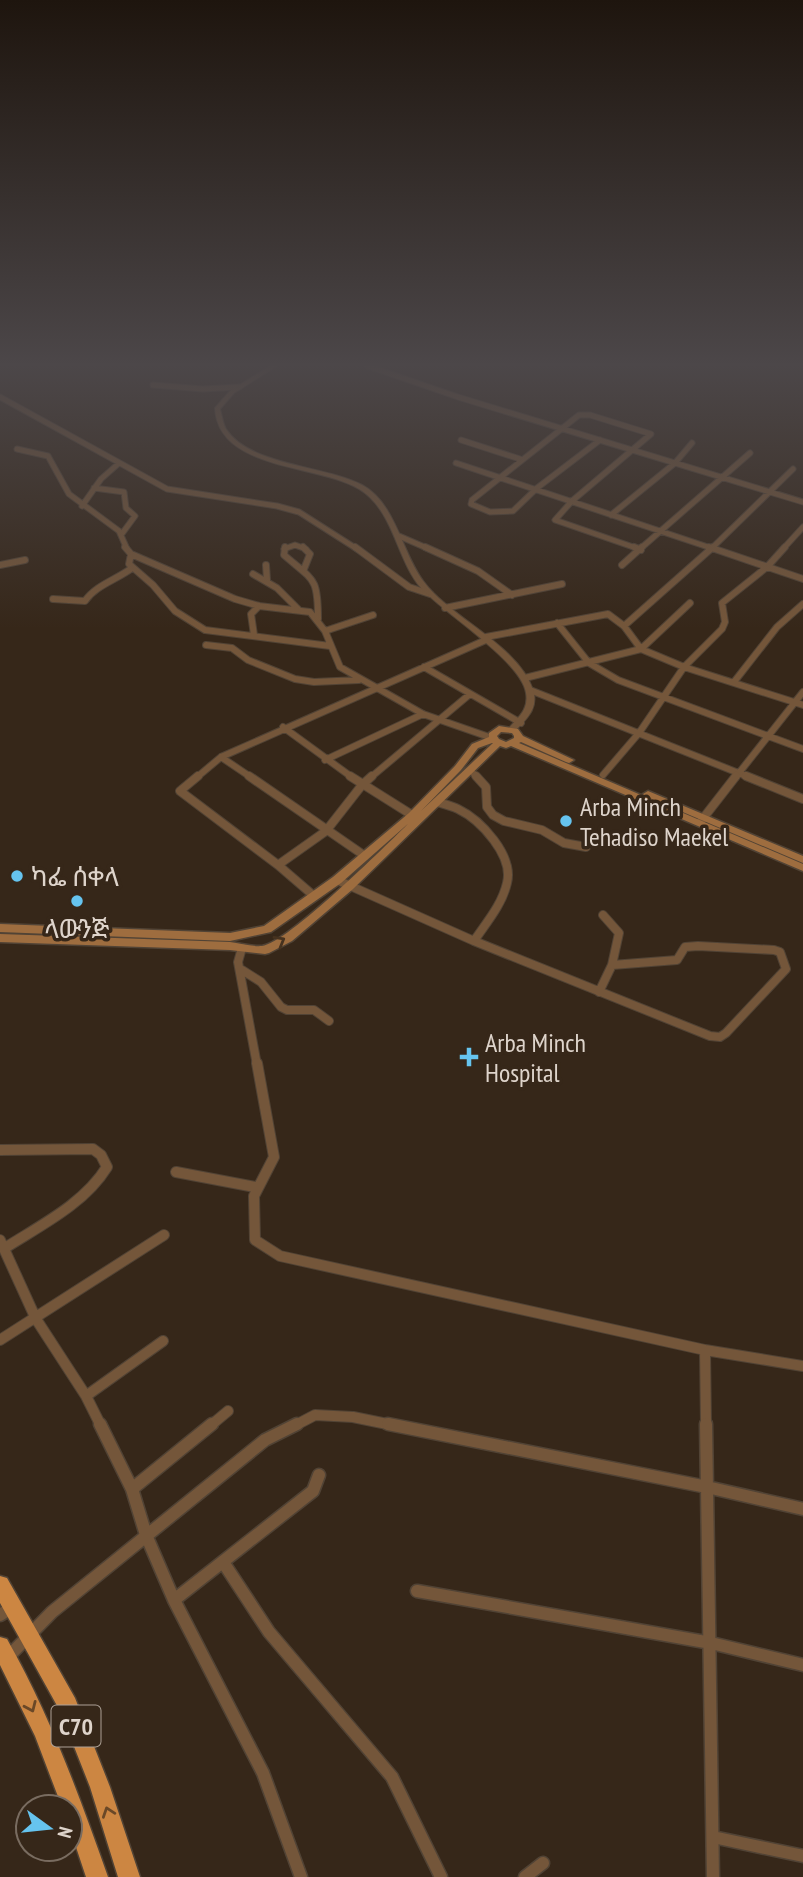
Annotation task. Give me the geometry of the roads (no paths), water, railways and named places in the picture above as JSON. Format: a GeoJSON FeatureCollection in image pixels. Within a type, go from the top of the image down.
{"type":"FeatureCollection","features":[{"type":"Feature","properties":{"kind":"highway","name":"C70"},"geometry":{"type":"LineString","coordinates":[[0,1585],[6,1611],[29,1636],[68,1705],[100,1787],[128,1877]]}},
{"type":"Feature","properties":{"kind":"highway","name":"C70"},"geometry":{"type":"LineString","coordinates":[[4,1652],[66,1785],[96,1877]]}},
{"type":"Feature","properties":{"kind":"main road"},"geometry":{"type":"LineString","coordinates":[[0,928],[265,950],[288,938],[349,886],[470,770],[494,740],[496,730],[512,729],[516,741],[701,821],[803,860]]}},
{"type":"Feature","properties":{"kind":"main road"},"geometry":{"type":"LineString","coordinates":[[166,940],[230,937],[267,929],[337,880],[412,815],[458,768],[475,746],[494,740],[516,741],[603,775],[803,868]]}},
{"type":"Feature","properties":{"kind":"main road"},"geometry":{"type":"LineString","coordinates":[[0,938],[127,938]]}},
{"type":"Feature","properties":{"kind":"street"},"geometry":{"type":"LineString","coordinates":[[37,454],[48,456],[64,486],[82,506],[113,526],[121,535],[124,547],[131,554],[235,599],[259,606],[298,609],[315,615],[340,667],[423,714],[494,740]]}},
{"type":"Feature","properties":{"kind":"street"},"geometry":{"type":"LineString","coordinates":[[99,454],[167,489],[299,512],[332,531],[409,587],[430,594]]}},
{"type":"Feature","properties":{"kind":"street"},"geometry":{"type":"LineString","coordinates":[[260,454],[275,463],[343,479],[362,487],[374,498],[399,536],[420,582],[430,594],[487,638],[525,678],[532,703],[529,715],[512,729]]}},
{"type":"Feature","properties":{"kind":"street"},"geometry":{"type":"LineString","coordinates":[[503,454],[520,459]]}},
{"type":"Feature","properties":{"kind":"street"},"geometry":{"type":"LineString","coordinates":[[527,454],[472,500],[476,507],[490,512],[513,510],[582,454]]}},
{"type":"Feature","properties":{"kind":"street"},"geometry":{"type":"LineString","coordinates":[[631,454],[572,501],[555,520],[641,550]]}},
{"type":"Feature","properties":{"kind":"street"},"geometry":{"type":"LineString","coordinates":[[647,454],[803,502]]}},
{"type":"Feature","properties":{"kind":"street"},"geometry":{"type":"LineString","coordinates":[[611,514],[683,454]]}},
{"type":"Feature","properties":{"kind":"street"},"geometry":{"type":"LineString","coordinates":[[622,565],[749,454]]}},
{"type":"Feature","properties":{"kind":"street"},"geometry":{"type":"LineString","coordinates":[[456,463],[803,579]]}},
{"type":"Feature","properties":{"kind":"street"},"geometry":{"type":"LineString","coordinates":[[82,506],[94,488],[118,464]]}},
{"type":"Feature","properties":{"kind":"street"},"geometry":{"type":"LineString","coordinates":[[624,626],[712,548],[793,469]]}},
{"type":"Feature","properties":{"kind":"street"},"geometry":{"type":"LineString","coordinates":[[94,488],[124,492],[126,508],[135,516],[121,535]]}},
{"type":"Feature","properties":{"kind":"street"},"geometry":{"type":"LineString","coordinates":[[603,775],[639,733],[684,667],[722,629],[725,622],[722,603],[767,567],[803,527]]}},
{"type":"Feature","properties":{"kind":"street"},"geometry":{"type":"LineString","coordinates":[[399,536],[478,570],[512,595]]}},
{"type":"Feature","properties":{"kind":"street"},"geometry":{"type":"LineString","coordinates":[[304,569],[310,554],[308,550],[299,546],[284,548],[284,555],[304,569],[318,585],[318,622]]}},
{"type":"Feature","properties":{"kind":"street"},"geometry":{"type":"LineString","coordinates":[[131,554],[128,559],[132,568],[186,620],[218,633],[254,635],[330,646]]}},
{"type":"Feature","properties":{"kind":"street"},"geometry":{"type":"LineString","coordinates":[[0,565],[25,560]]}},
{"type":"Feature","properties":{"kind":"street"},"geometry":{"type":"LineString","coordinates":[[267,565],[267,580]]}},
{"type":"Feature","properties":{"kind":"street"},"geometry":{"type":"LineString","coordinates":[[53,599],[85,601],[94,588],[111,583],[132,568]]}},
{"type":"Feature","properties":{"kind":"street"},"geometry":{"type":"LineString","coordinates":[[253,574],[267,580],[298,609]]}},
{"type":"Feature","properties":{"kind":"street"},"geometry":{"type":"LineString","coordinates":[[445,608],[562,584]]}},
{"type":"Feature","properties":{"kind":"street"},"geometry":{"type":"LineString","coordinates":[[525,678],[641,649],[690,603]]}},
{"type":"Feature","properties":{"kind":"street"},"geometry":{"type":"LineString","coordinates":[[734,682],[777,627],[803,604]]}},
{"type":"Feature","properties":{"kind":"street"},"geometry":{"type":"LineString","coordinates":[[254,635],[251,614],[259,606]]}},
{"type":"Feature","properties":{"kind":"street"},"geometry":{"type":"LineString","coordinates":[[314,897],[278,865],[180,791],[221,757],[487,638],[604,613],[611,615],[624,626],[641,649],[684,667],[799,703]]}},
{"type":"Feature","properties":{"kind":"street"},"geometry":{"type":"LineString","coordinates":[[325,631],[373,615]]}},
{"type":"Feature","properties":{"kind":"street"},"geometry":{"type":"LineString","coordinates":[[557,623],[589,663],[618,680],[803,749]]}},
{"type":"Feature","properties":{"kind":"street"},"geometry":{"type":"LineString","coordinates":[[206,645],[232,648],[248,660],[295,679],[314,682],[362,680]]}},
{"type":"Feature","properties":{"kind":"street"},"geometry":{"type":"LineString","coordinates":[[424,667],[521,723]]}},
{"type":"Feature","properties":{"kind":"street"},"geometry":{"type":"LineString","coordinates":[[530,690],[803,799]]}},
{"type":"Feature","properties":{"kind":"street"},"geometry":{"type":"LineString","coordinates":[[701,821],[768,736],[799,703],[803,692]]}},
{"type":"Feature","properties":{"kind":"street"},"geometry":{"type":"LineString","coordinates":[[278,865],[326,831],[362,785],[437,719],[470,694]]}},
{"type":"Feature","properties":{"kind":"street"},"geometry":{"type":"LineString","coordinates":[[325,760],[423,714]]}},
{"type":"Feature","properties":{"kind":"street"},"geometry":{"type":"LineString","coordinates":[[283,727],[325,760],[412,815]]}},
{"type":"Feature","properties":{"kind":"street"},"geometry":{"type":"LineString","coordinates":[[221,757],[365,856]]}},
{"type":"Feature","properties":{"kind":"street"},"geometry":{"type":"LineString","coordinates":[[470,770],[486,788],[487,807],[493,815],[504,821],[542,830],[564,843],[586,847]]}},
{"type":"Feature","properties":{"kind":"street"},"geometry":{"type":"LineString","coordinates":[[437,802],[463,811],[480,826],[501,851],[507,868],[505,889],[474,942]]}},
{"type":"Feature","properties":{"kind":"street"},"geometry":{"type":"LineString","coordinates":[[337,880],[474,942],[710,1036],[720,1037],[786,969],[780,952],[763,947],[736,950],[692,946],[685,947],[677,960],[612,965]]}},
{"type":"Feature","properties":{"kind":"street"},"geometry":{"type":"LineString","coordinates":[[599,992],[612,965],[619,933],[603,915]]}},
{"type":"Feature","properties":{"kind":"street"},"geometry":{"type":"LineString","coordinates":[[242,948],[238,962],[242,970],[274,1157],[255,1187],[251,1200],[256,1240],[279,1256],[705,1350],[803,1366]]}},
{"type":"Feature","properties":{"kind":"street"},"geometry":{"type":"LineString","coordinates":[[242,970],[261,982],[281,1007],[287,1010],[314,1010],[329,1021]]}},
{"type":"Feature","properties":{"kind":"street"},"geometry":{"type":"LineString","coordinates":[[0,1150],[93,1149],[101,1155],[107,1167],[102,1178],[88,1192],[2,1244],[37,1319],[86,1396],[132,1489],[146,1535],[174,1600],[263,1773],[301,1877]]}},
{"type":"Feature","properties":{"kind":"street"},"geometry":{"type":"LineString","coordinates":[[176,1172],[255,1187]]}},
{"type":"Feature","properties":{"kind":"street"},"geometry":{"type":"LineString","coordinates":[[0,1340],[37,1319],[164,1235]]}},
{"type":"Feature","properties":{"kind":"street"},"geometry":{"type":"LineString","coordinates":[[86,1396],[163,1341]]}},
{"type":"Feature","properties":{"kind":"street"},"geometry":{"type":"LineString","coordinates":[[705,1350],[713,1877]]}},
{"type":"Feature","properties":{"kind":"street"},"geometry":{"type":"LineString","coordinates":[[132,1489],[228,1411]]}},
{"type":"Feature","properties":{"kind":"street"},"geometry":{"type":"LineString","coordinates":[[4,1652],[29,1636],[52,1612],[265,1440],[315,1415],[353,1417],[708,1487],[803,1509]]}},
{"type":"Feature","properties":{"kind":"street"},"geometry":{"type":"LineString","coordinates":[[174,1600],[313,1492],[319,1475]]}},
{"type":"Feature","properties":{"kind":"street"},"geometry":{"type":"LineString","coordinates":[[223,1562],[269,1632],[392,1777],[441,1877]]}},
{"type":"Feature","properties":{"kind":"street"},"geometry":{"type":"LineString","coordinates":[[417,1591],[711,1643],[803,1665]]}},
{"type":"Feature","properties":{"kind":"street"},"geometry":{"type":"LineString","coordinates":[[713,1837],[803,1856]]}},
{"type":"Feature","properties":{"kind":"street"},"geometry":{"type":"LineString","coordinates":[[525,1877],[543,1863]]}},
{"type":"Feature","properties":{"kind":"place","name":"Arba Minch Tehadiso Maekel"},"geometry":{"type":"Point","coordinates":[566,821]}},
{"type":"Feature","properties":{"kind":"place","name":"ካፌ ሰቀላ"},"geometry":{"type":"Point","coordinates":[17,876]}},
{"type":"Feature","properties":{"kind":"place","name":"ላውንጅ"},"geometry":{"type":"Point","coordinates":[77,901]}},
{"type":"Feature","properties":{"kind":"place","name":"Arba Minch Hospital"},"geometry":{"type":"Point","coordinates":[469,1057]}}]}
